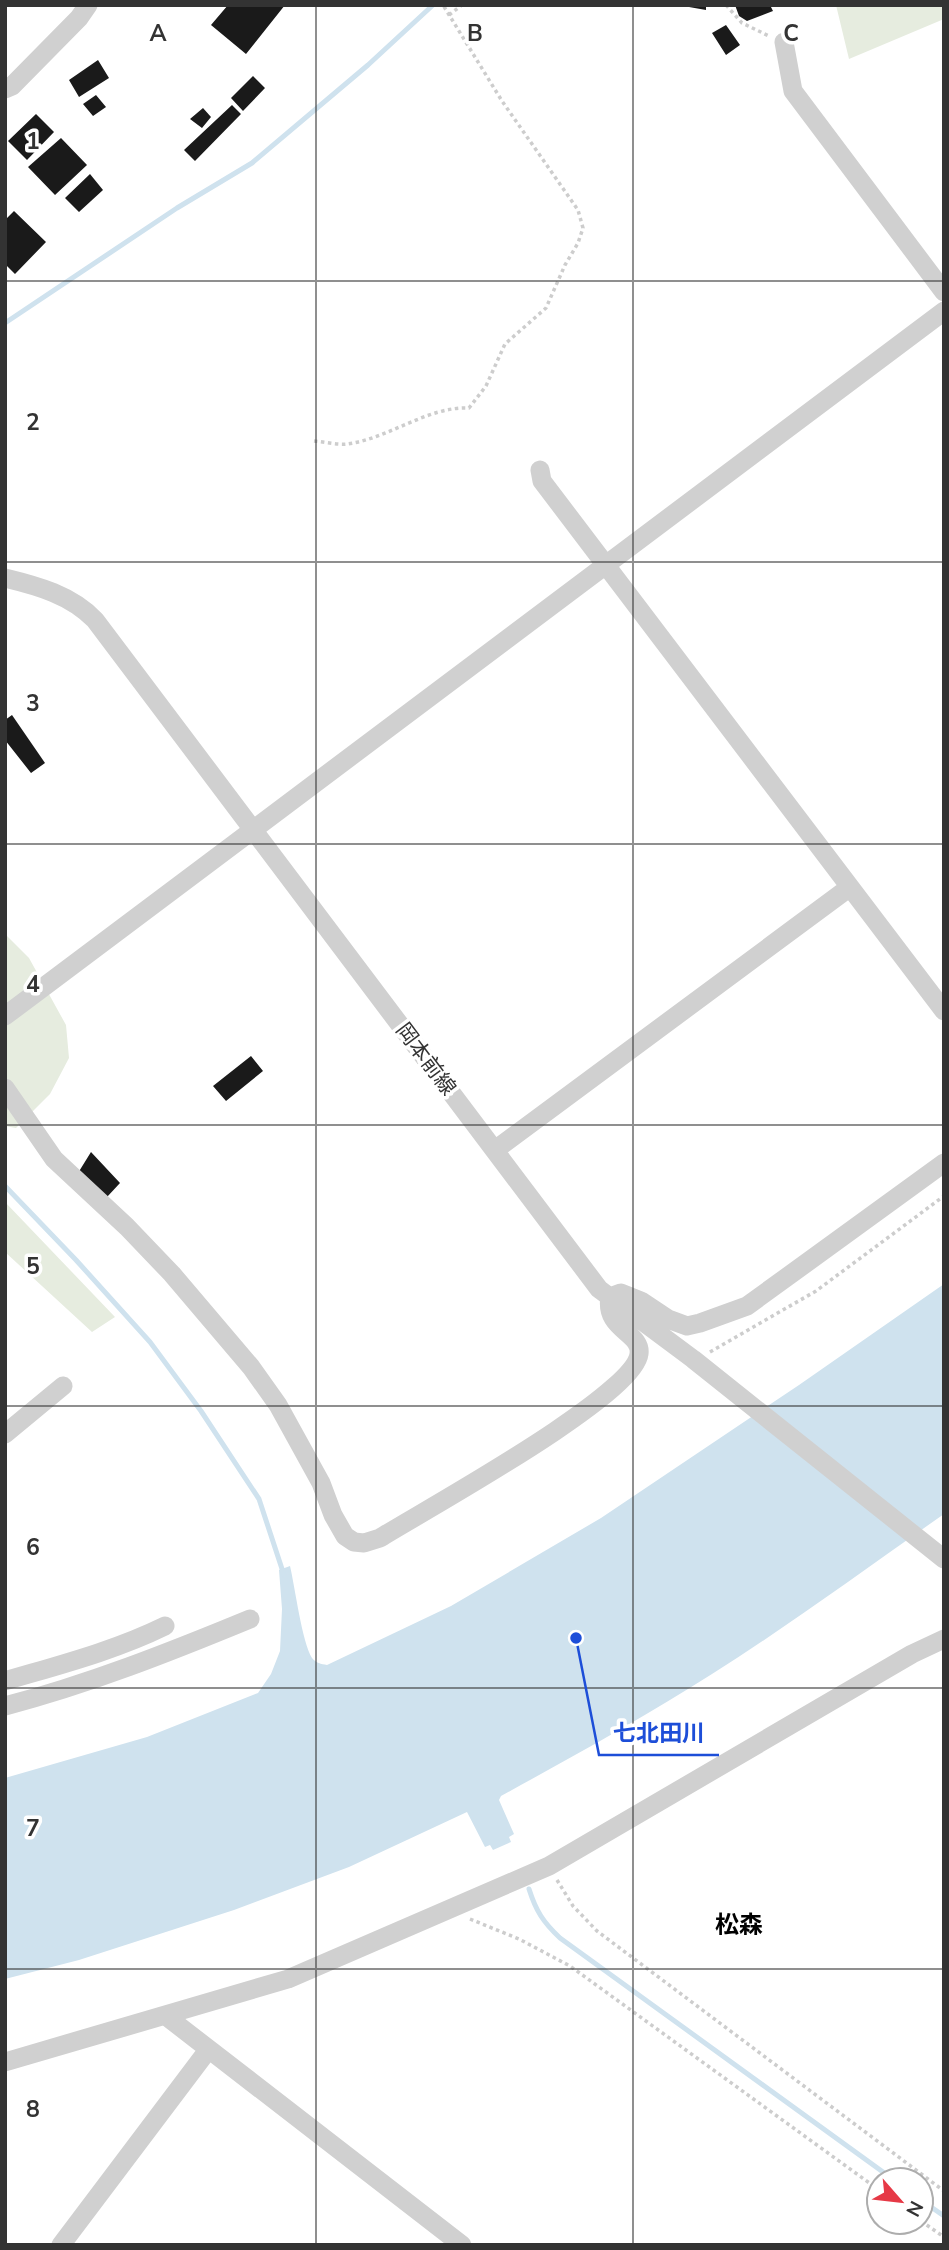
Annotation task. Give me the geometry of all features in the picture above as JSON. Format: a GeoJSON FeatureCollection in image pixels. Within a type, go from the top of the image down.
{"type":"FeatureCollection","features":[{"type":"Feature","properties":{"kind":"street"},"geometry":{"type":"LineString","coordinates":[[5,89],[12,86],[79,18],[88,5]]}},
{"type":"Feature","properties":{"kind":"street"},"geometry":{"type":"LineString","coordinates":[[784,42],[793,91],[944,292]]}},
{"type":"Feature","properties":{"kind":"street"},"geometry":{"type":"LineString","coordinates":[[5,1016],[944,311]]}},
{"type":"Feature","properties":{"kind":"street"},"geometry":{"type":"LineString","coordinates":[[540,470],[542,481],[944,1012]]}},
{"type":"Feature","properties":{"kind":"street","name":"岡本前線"},"geometry":{"type":"LineString","coordinates":[[5,578],[38,586],[84,609],[604,1293]]}},
{"type":"Feature","properties":{"kind":"street"},"geometry":{"type":"LineString","coordinates":[[495,1150],[850,887]]}},
{"type":"Feature","properties":{"kind":"street"},"geometry":{"type":"LineString","coordinates":[[5,1088],[54,1159],[127,1227],[172,1274],[251,1367],[278,1405],[321,1483],[333,1515],[345,1536],[354,1542],[365,1543],[380,1538],[559,1430],[623,1380],[639,1356],[639,1349],[607,1310],[604,1293]]}},
{"type":"Feature","properties":{"kind":"street"},"geometry":{"type":"LineString","coordinates":[[604,1293],[621,1293],[641,1301],[668,1319],[687,1325],[747,1306],[944,1163]]}},
{"type":"Feature","properties":{"kind":"street"},"geometry":{"type":"LineString","coordinates":[[604,1293],[693,1359],[944,1559]]}},
{"type":"Feature","properties":{"kind":"street"},"geometry":{"type":"LineString","coordinates":[[5,1434],[63,1386]]}},
{"type":"Feature","properties":{"kind":"street"},"geometry":{"type":"LineString","coordinates":[[5,1706],[54,1693],[161,1656],[250,1619]]}},
{"type":"Feature","properties":{"kind":"street"},"geometry":{"type":"LineString","coordinates":[[5,1681],[97,1654],[137,1640],[165,1626]]}},
{"type":"Feature","properties":{"kind":"street"},"geometry":{"type":"LineString","coordinates":[[5,2062],[288,1979],[549,1866],[912,1654],[944,1639]]}},
{"type":"Feature","properties":{"kind":"street"},"geometry":{"type":"LineString","coordinates":[[166,2016],[462,2245]]}},
{"type":"Feature","properties":{"kind":"street"},"geometry":{"type":"LineString","coordinates":[[61,2245],[208,2050]]}},
{"type":"Feature","properties":{"kind":"path"},"geometry":{"type":"LineString","coordinates":[[314,441],[346,444],[382,435],[454,407],[469,408],[486,386],[505,344],[546,308],[565,265],[579,243],[583,228],[578,210],[502,101],[443,5]]}},
{"type":"Feature","properties":{"kind":"path"},"geometry":{"type":"LineString","coordinates":[[449,15],[462,5]]}},
{"type":"Feature","properties":{"kind":"path"},"geometry":{"type":"LineString","coordinates":[[726,5],[742,23],[784,42]]}},
{"type":"Feature","properties":{"kind":"path"},"geometry":{"type":"LineString","coordinates":[[693,1359],[816,1291],[944,1196]]}},
{"type":"Feature","properties":{"kind":"path"},"geometry":{"type":"LineString","coordinates":[[549,1866],[573,1906],[597,1931],[944,2191]]}},
{"type":"Feature","properties":{"kind":"path"},"geometry":{"type":"LineString","coordinates":[[457,1906],[466,1917],[519,1939],[570,1966],[865,2180]]}},
{"type":"Feature","properties":{"kind":"shaded area"},"geometry":{"type":"Polygon","coordinates":[[[836,5],[944,5],[944,19],[849,59],[836,5]]]}},
{"type":"Feature","properties":{"kind":"shaded area"},"geometry":{"type":"Polygon","coordinates":[[[5,934],[29,958],[66,1025],[69,1058],[50,1094],[16,1128],[5,1126],[5,934]]]}},
{"type":"Feature","properties":{"kind":"shaded area"},"geometry":{"type":"Polygon","coordinates":[[[5,1202],[115,1317],[92,1332],[5,1252],[5,1202]]]}},
{"type":"Feature","properties":{"kind":"water"},"geometry":{"type":"Polygon","coordinates":[[[944,1284],[944,1514],[800,1616],[712,1674],[634,1722],[501,1796],[499,1800],[514,1834],[509,1837],[511,1842],[493,1850],[490,1845],[485,1847],[467,1812],[349,1867],[234,1910],[79,1960],[5,1979],[5,1778],[147,1737],[258,1693],[271,1674],[280,1651],[282,1609],[279,1570],[290,1566],[308,1650],[315,1661],[327,1665],[451,1606],[601,1518],[944,1284]]]}},
{"type":"Feature","properties":{"kind":"building"},"geometry":{"type":"Polygon","coordinates":[[[228,5],[285,5],[246,54],[211,25],[228,5]]]}},
{"type":"Feature","properties":{"kind":"building"},"geometry":{"type":"Polygon","coordinates":[[[706,5],[706,10],[689,7],[706,5]]]}},
{"type":"Feature","properties":{"kind":"building"},"geometry":{"type":"Polygon","coordinates":[[[735,5],[770,5],[773,11],[747,21],[739,16],[735,5]]]}},
{"type":"Feature","properties":{"kind":"building"},"geometry":{"type":"Polygon","coordinates":[[[726,25],[740,45],[726,55],[712,33],[726,25]]]}},
{"type":"Feature","properties":{"kind":"building"},"geometry":{"type":"Polygon","coordinates":[[[98,60],[109,78],[79,97],[69,80],[98,60]]]}},
{"type":"Feature","properties":{"kind":"building"},"geometry":{"type":"Polygon","coordinates":[[[253,76],[265,88],[243,111],[231,98],[253,76]]]}},
{"type":"Feature","properties":{"kind":"building"},"geometry":{"type":"Polygon","coordinates":[[[96,95],[106,107],[93,116],[83,104],[96,95]]]}},
{"type":"Feature","properties":{"kind":"building"},"geometry":{"type":"Polygon","coordinates":[[[232,105],[241,114],[195,161],[184,150],[232,105]]]}},
{"type":"Feature","properties":{"kind":"building"},"geometry":{"type":"Polygon","coordinates":[[[203,108],[211,117],[202,128],[190,119],[203,108]]]}},
{"type":"Feature","properties":{"kind":"building"},"geometry":{"type":"Polygon","coordinates":[[[36,114],[54,132],[27,160],[8,141],[36,114]]]}},
{"type":"Feature","properties":{"kind":"building"},"geometry":{"type":"Polygon","coordinates":[[[61,138],[87,165],[55,195],[28,167],[61,138]]]}},
{"type":"Feature","properties":{"kind":"building"},"geometry":{"type":"Polygon","coordinates":[[[90,174],[103,190],[79,212],[65,198],[90,174]]]}},
{"type":"Feature","properties":{"kind":"building"},"geometry":{"type":"Polygon","coordinates":[[[14,211],[46,242],[15,274],[5,264],[5,220],[14,211]]]}},
{"type":"Feature","properties":{"kind":"building"},"geometry":{"type":"Polygon","coordinates":[[[12,715],[45,763],[31,773],[5,740],[5,720],[12,715]]]}},
{"type":"Feature","properties":{"kind":"building"},"geometry":{"type":"Polygon","coordinates":[[[251,1056],[263,1071],[226,1101],[213,1086],[251,1056]]]}},
{"type":"Feature","properties":{"kind":"building"},"geometry":{"type":"Polygon","coordinates":[[[91,1152],[120,1183],[107,1197],[78,1173],[91,1152]]]}},
{"type":"Feature","properties":{"kind":"waterway"},"geometry":{"type":"LineString","coordinates":[[5,323],[177,208],[252,163],[368,65],[433,5]]}},
{"type":"Feature","properties":{"kind":"waterway"},"geometry":{"type":"LineString","coordinates":[[5,1186],[150,1342],[201,1411],[259,1499],[284,1575]]}},
{"type":"Feature","properties":{"kind":"waterway"},"geometry":{"type":"LineString","coordinates":[[529,1889],[541,1916],[560,1938],[875,2166]]}},
{"type":"Feature","properties":{"kind":"waterway"},"geometry":{"type":"LineString","coordinates":[[935,2210],[944,2216]]}},
{"type":"Feature","properties":{"kind":"place","name":"七北田川"},"geometry":{"type":"Point","coordinates":[576,1638]}},
{"type":"Feature","properties":{"kind":"district","name":"松森"},"geometry":{"type":"Point","coordinates":[739,1925]}}]}
